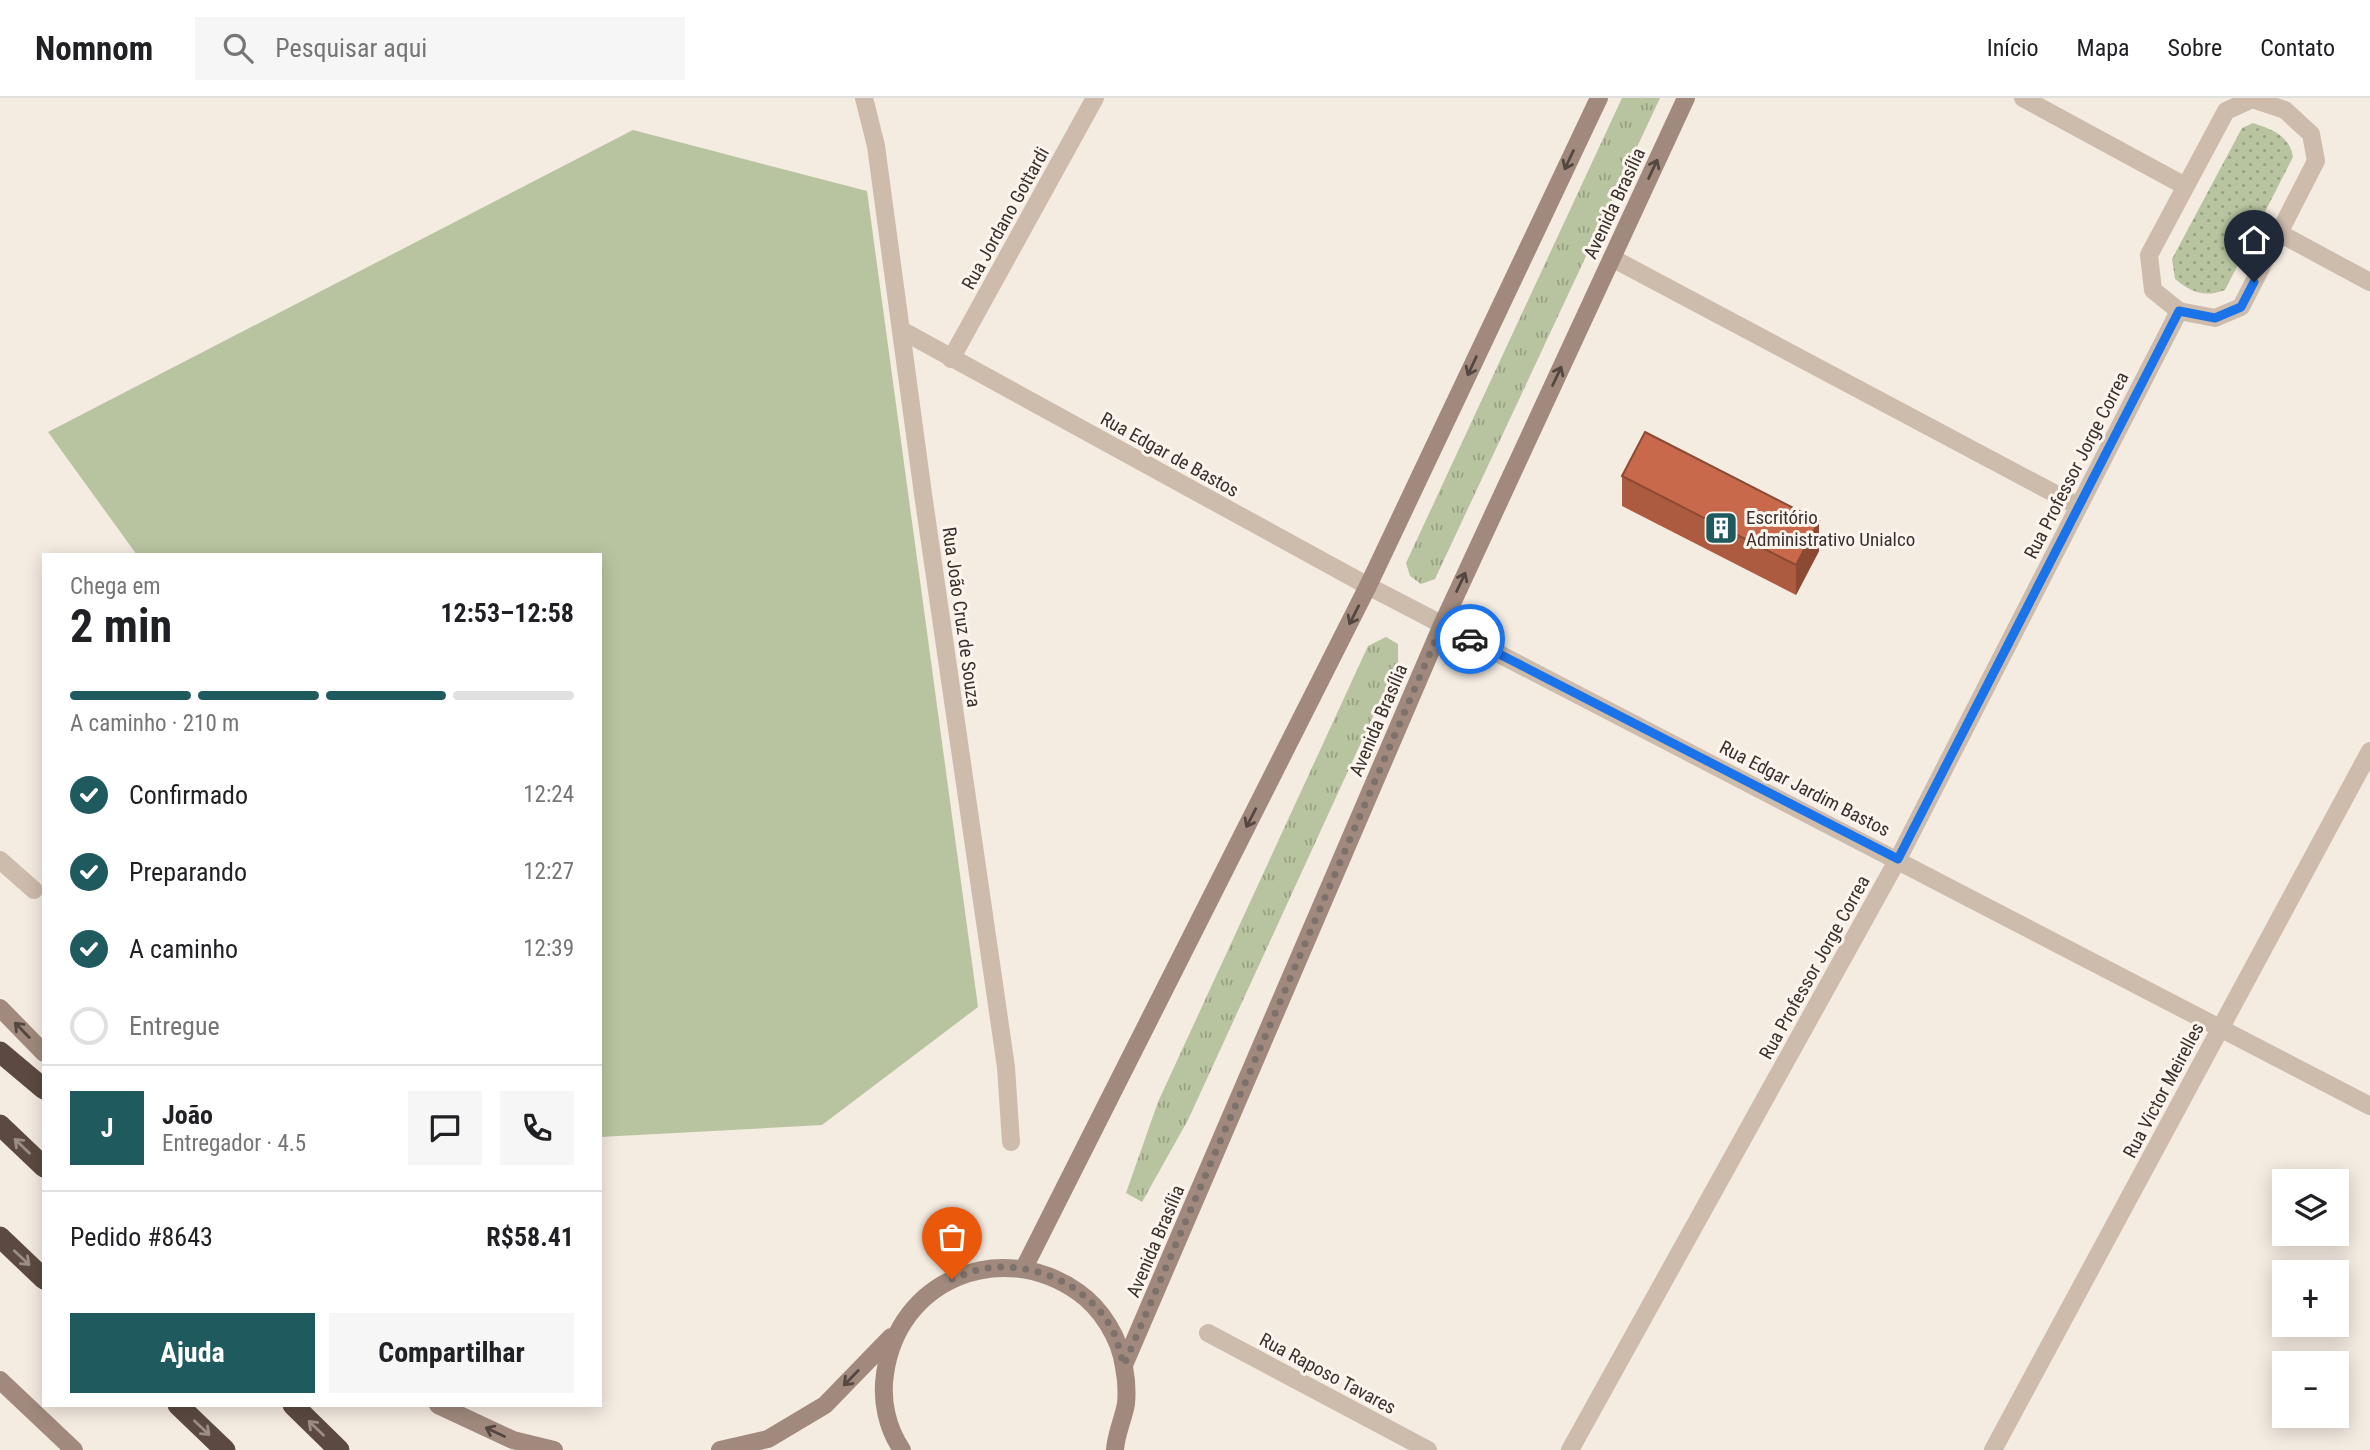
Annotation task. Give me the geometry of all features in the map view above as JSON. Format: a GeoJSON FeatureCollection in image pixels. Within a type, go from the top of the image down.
{"type":"FeatureCollection","features":[{"type":"Feature","properties":{"kind":"highway"},"geometry":{"type":"LineString","coordinates":[[0,1052],[42,1087]]}},
{"type":"Feature","properties":{"kind":"highway"},"geometry":{"type":"LineString","coordinates":[[0,1125],[42,1165]]}},
{"type":"Feature","properties":{"kind":"highway"},"geometry":{"type":"LineString","coordinates":[[0,1237],[42,1277]]}},
{"type":"Feature","properties":{"kind":"highway"},"geometry":{"type":"LineString","coordinates":[[180,1407],[225,1450]]}},
{"type":"Feature","properties":{"kind":"highway"},"geometry":{"type":"LineString","coordinates":[[295,1407],[339,1450]]}},
{"type":"Feature","properties":{"kind":"main road"},"geometry":{"type":"LineString","coordinates":[[1024,1268],[1368,586],[1598,98]]}},
{"type":"Feature","properties":{"kind":"main road","name":"Avenida Brasília"},"geometry":{"type":"LineString","coordinates":[[1124,1365],[1442,625],[1685,98]]}},
{"type":"Feature","properties":{"kind":"main road"},"geometry":{"type":"LineString","coordinates":[[0,1008],[42,1051]]}},
{"type":"Feature","properties":{"kind":"main road","name":"Avenida Brasília"},"geometry":{"type":"LineString","coordinates":[[720,1450],[768,1439],[825,1405],[922,1300],[952,1279],[987,1268],[1024,1268],[1060,1279],[1090,1300],[1112,1329],[1124,1365],[1126,1403],[1113,1446]]}},
{"type":"Feature","properties":{"kind":"main road","name":"Avenida Brasília"},"geometry":{"type":"LineString","coordinates":[[898,1329],[887,1356],[883,1385],[886,1414],[902,1450]]}},
{"type":"Feature","properties":{"kind":"main road"},"geometry":{"type":"LineString","coordinates":[[0,1380],[74,1450]]}},
{"type":"Feature","properties":{"kind":"main road"},"geometry":{"type":"LineString","coordinates":[[442,1407],[513,1440],[554,1450]]}},
{"type":"Feature","properties":{"kind":"street","name":"Rua João Cruz de Souza"},"geometry":{"type":"LineString","coordinates":[[864,98],[876,145],[923,495],[1006,1067],[1010,1142]]}},
{"type":"Feature","properties":{"kind":"street","name":"Rua Jordano Gottardi"},"geometry":{"type":"LineString","coordinates":[[951,359],[1095,98]]}},
{"type":"Feature","properties":{"kind":"street"},"geometry":{"type":"LineString","coordinates":[[2023,98],[2185,186]]}},
{"type":"Feature","properties":{"kind":"street"},"geometry":{"type":"LineString","coordinates":[[2252,99],[2288,104],[2311,134],[2316,161],[2241,307],[2215,318],[2179,311],[2153,290],[2149,255],[2185,186],[2226,111],[2252,99]]}},
{"type":"Feature","properties":{"kind":"street"},"geometry":{"type":"LineString","coordinates":[[2279,233],[2370,282]]}},
{"type":"Feature","properties":{"kind":"street"},"geometry":{"type":"LineString","coordinates":[[1612,258],[2078,506]]}},
{"type":"Feature","properties":{"kind":"street","name":"Rua Professor Jorge Correa"},"geometry":{"type":"LineString","coordinates":[[1570,1450],[1898,859],[2179,311]]}},
{"type":"Feature","properties":{"kind":"street","name":"Rua Edgar de Bastos"},"geometry":{"type":"LineString","coordinates":[[903,331],[1368,586]]}},
{"type":"Feature","properties":{"kind":"street","name":"Rua Edgar Jardim Bastos"},"geometry":{"type":"LineString","coordinates":[[1368,586],[2370,1106]]}},
{"type":"Feature","properties":{"kind":"street","name":"Rua Victor Meirelles"},"geometry":{"type":"LineString","coordinates":[[1993,1450],[2370,751]]}},
{"type":"Feature","properties":{"kind":"street"},"geometry":{"type":"LineString","coordinates":[[0,860],[34,890]]}},
{"type":"Feature","properties":{"kind":"street","name":"Rua Raposo Tavares"},"geometry":{"type":"LineString","coordinates":[[1208,1333],[1429,1450]]}},
{"type":"Feature","properties":{"kind":"green space"},"geometry":{"type":"Polygon","coordinates":[[[1622,98],[1660,98],[1435,579],[1421,584],[1410,576],[1406,563],[1622,98]]]}},
{"type":"Feature","properties":{"kind":"green space"},"geometry":{"type":"Polygon","coordinates":[[[2253,123],[2284,138],[2293,157],[2225,290],[2198,292],[2175,279],[2172,259],[2242,128],[2253,123]]]}},
{"type":"Feature","properties":{"kind":"green space"},"geometry":{"type":"Polygon","coordinates":[[[633,130],[867,191],[978,1007],[822,1125],[602,1137],[602,553],[136,553],[48,432],[633,130]]]}},
{"type":"Feature","properties":{"kind":"green space"},"geometry":{"type":"Polygon","coordinates":[[[1386,637],[1398,644],[1398,662],[1188,1120],[1142,1202],[1126,1193],[1158,1102],[1368,646],[1386,637]]]}},
{"type":"Feature","properties":{"kind":"building"},"geometry":{"type":"Polygon","coordinates":[[[1645,432],[1819,521],[1796,565],[1622,476],[1645,432]]]}},
{"type":"Feature","properties":{"kind":"way so far"},"geometry":{"type":"LineString","coordinates":[[952,1279],[987,1268],[1024,1268],[1060,1279],[1090,1300],[1112,1329],[1124,1365],[1442,625],[1470,639]]}},
{"type":"Feature","properties":{"kind":"place","name":"Escritório Administrativo Unialco"},"geometry":{"type":"Point","coordinates":[1721,528]}},
{"type":"Feature","properties":{"kind":"route"},"geometry":{"type":"LineString","coordinates":[[1470,639],[1898,859],[2179,311],[2215,318],[2241,307],[2254,282]]}}]}
